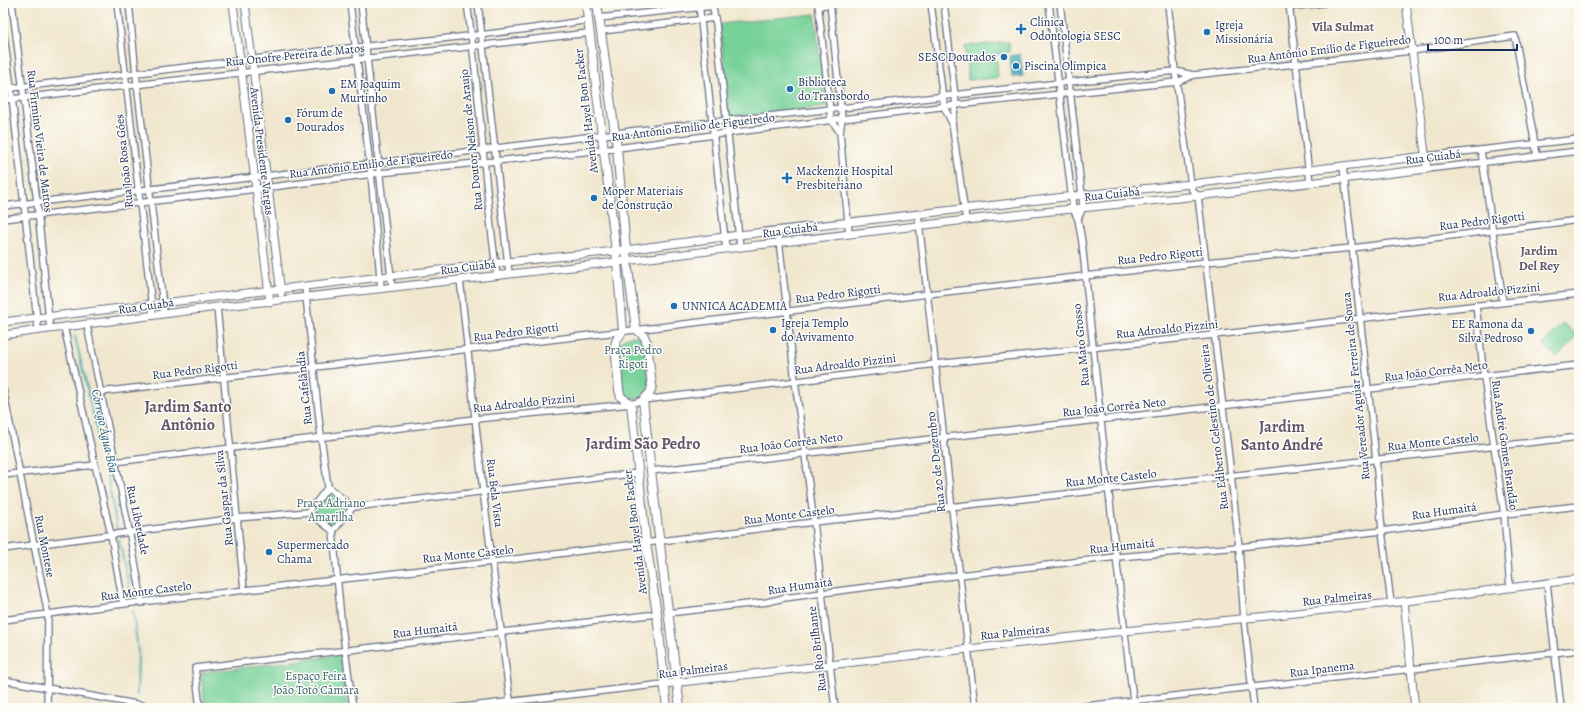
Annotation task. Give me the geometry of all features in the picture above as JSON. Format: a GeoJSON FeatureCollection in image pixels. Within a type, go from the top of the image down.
{"type":"FeatureCollection","features":[{"type":"Feature","properties":{"kind":"main road","name":"Avenida Hayel Bon Facker"},"geometry":{"type":"LineString","coordinates":[[586,3],[616,251],[623,331],[617,339],[615,346],[619,390],[621,397],[631,404],[646,543],[657,614],[667,708]]}},
{"type":"Feature","properties":{"kind":"main road","name":"Avenida Hayel Bon Facker"},"geometry":{"type":"LineString","coordinates":[[597,3],[617,148],[627,261],[636,330],[644,336],[647,343],[652,386],[650,392],[643,400],[680,708]]}},
{"type":"Feature","properties":{"kind":"street","name":"Rua Firmino Vieira de Mattos"},"geometry":{"type":"LineString","coordinates":[[12,3],[38,202],[50,329]]}},
{"type":"Feature","properties":{"kind":"street","name":"Rua João Rosa Góes"},"geometry":{"type":"LineString","coordinates":[[117,3],[153,316]]}},
{"type":"Feature","properties":{"kind":"street","name":"Rua João Rosa Góes"},"geometry":{"type":"LineString","coordinates":[[129,3],[137,85],[164,314]]}},
{"type":"Feature","properties":{"kind":"street","name":"Avenida Presidente Vargas"},"geometry":{"type":"LineString","coordinates":[[233,3],[270,302]]}},
{"type":"Feature","properties":{"kind":"street","name":"Avenida Presidente Vargas"},"geometry":{"type":"LineString","coordinates":[[245,3],[282,300]]}},
{"type":"Feature","properties":{"kind":"street"},"geometry":{"type":"LineString","coordinates":[[350,3],[371,174],[381,288]]}},
{"type":"Feature","properties":{"kind":"street"},"geometry":{"type":"LineString","coordinates":[[361,3],[392,287]]}},
{"type":"Feature","properties":{"kind":"street","name":"Rua Doutor Nelson de Araujo"},"geometry":{"type":"LineString","coordinates":[[467,3],[472,34],[482,150],[497,275]]}},
{"type":"Feature","properties":{"kind":"street","name":"Rua Doutor Nelson de Araujo"},"geometry":{"type":"LineString","coordinates":[[478,3],[509,274]]}},
{"type":"Feature","properties":{"kind":"street"},"geometry":{"type":"LineString","coordinates":[[840,132],[831,120],[818,4],[842,3]]}},
{"type":"Feature","properties":{"kind":"street"},"geometry":{"type":"LineString","coordinates":[[931,3],[942,96],[944,107],[952,123],[966,220]]}},
{"type":"Feature","properties":{"kind":"street"},"geometry":{"type":"LineString","coordinates":[[944,3],[956,105],[952,123]]}},
{"type":"Feature","properties":{"kind":"street","name":"Rua Mato Grosso"},"geometry":{"type":"LineString","coordinates":[[1049,3],[1073,209],[1078,219],[1086,276],[1092,347],[1134,708]]}},
{"type":"Feature","properties":{"kind":"street"},"geometry":{"type":"LineString","coordinates":[[1060,3],[1082,195],[1083,207],[1078,219]]}},
{"type":"Feature","properties":{"kind":"street","name":"Rua Ediberto Celestino de Oliveira"},"geometry":{"type":"LineString","coordinates":[[1168,3],[1175,71],[1191,184],[1192,190],[1198,196],[1239,547],[1244,619],[1254,708]]}},
{"type":"Feature","properties":{"kind":"street"},"geometry":{"type":"LineString","coordinates":[[1310,183],[1289,5],[1325,3]]}},
{"type":"Feature","properties":{"kind":"street"},"geometry":{"type":"LineString","coordinates":[[1406,3],[1427,169]]}},
{"type":"Feature","properties":{"kind":"street"},"geometry":{"type":"LineString","coordinates":[[599,18],[713,4],[740,247]]}},
{"type":"Feature","properties":{"kind":"street"},"geometry":{"type":"LineString","coordinates":[[830,4],[842,119],[840,132],[849,234]]}},
{"type":"Feature","properties":{"kind":"street"},"geometry":{"type":"LineString","coordinates":[[699,5],[726,249]]}},
{"type":"Feature","properties":{"kind":"street"},"geometry":{"type":"LineString","coordinates":[[601,31],[715,18]]}},
{"type":"Feature","properties":{"kind":"street","name":"Rua Onofre Pereira de Matos"},"geometry":{"type":"LineString","coordinates":[[3,89],[136,74],[240,60],[482,34],[588,20]]}},
{"type":"Feature","properties":{"kind":"street","name":"Rua Firmino Vieira de Mattos"},"geometry":{"type":"LineString","coordinates":[[3,28],[12,88],[38,330]]}},
{"type":"Feature","properties":{"kind":"street","name":"Rua Onofre Pereira de Matos"},"geometry":{"type":"LineString","coordinates":[[3,100],[589,33]]}},
{"type":"Feature","properties":{"kind":"street","name":"Rua Antônio Emílio de Figueiredo"},"geometry":{"type":"LineString","coordinates":[[3,219],[268,188],[371,174],[603,150],[956,105],[1177,82],[1194,76],[1412,51],[1515,36],[1535,144]]}},
{"type":"Feature","properties":{"kind":"street","name":"Rua Antônio Emílio de Figueiredo"},"geometry":{"type":"LineString","coordinates":[[3,206],[378,163],[727,120],[1059,83],[1175,71],[1194,76]]}},
{"type":"Feature","properties":{"kind":"street","name":"Rua Cuiabá"},"geometry":{"type":"LineString","coordinates":[[3,322],[507,262],[626,250],[739,235],[1072,196],[1309,171],[1579,139]]}},
{"type":"Feature","properties":{"kind":"street"},"geometry":{"type":"LineString","coordinates":[[1535,144],[1537,155]]}},
{"type":"Feature","properties":{"kind":"street"},"geometry":{"type":"LineString","coordinates":[[1481,151],[1503,302]]}},
{"type":"Feature","properties":{"kind":"street","name":"Rua Cuiabá"},"geometry":{"type":"LineString","coordinates":[[3,335],[218,307],[698,253],[966,220],[1198,196],[1579,151]]}},
{"type":"Feature","properties":{"kind":"street","name":"Rua Vereador Aguiar Ferreira de Souza"},"geometry":{"type":"LineString","coordinates":[[1343,166],[1391,603]]}},
{"type":"Feature","properties":{"kind":"street","name":"Rua 20 de Dezembro"},"geometry":{"type":"LineString","coordinates":[[918,214],[945,437],[975,708]]}},
{"type":"Feature","properties":{"kind":"street","name":"Rua Pedro Rigotti"},"geometry":{"type":"LineString","coordinates":[[100,392],[636,330],[928,294],[1206,262],[1352,248],[1579,220]]}},
{"type":"Feature","properties":{"kind":"street","name":"Rua Rio Brilhante"},"geometry":{"type":"LineString","coordinates":[[778,231],[795,381],[814,522],[835,708]]}},
{"type":"Feature","properties":{"kind":"street"},"geometry":{"type":"LineString","coordinates":[[696,241],[698,253]]}},
{"type":"Feature","properties":{"kind":"street","name":"Rua Bela Vista"},"geometry":{"type":"LineString","coordinates":[[460,279],[483,491],[511,705]]}},
{"type":"Feature","properties":{"kind":"street","name":"Rua Cafelândia"},"geometry":{"type":"LineString","coordinates":[[304,287],[328,487]]}},
{"type":"Feature","properties":{"kind":"street","name":"Rua Adroaldo Pizzini"},"geometry":{"type":"LineString","coordinates":[[114,462],[475,419],[631,404],[643,400],[936,364],[1214,335],[1579,294]]}},
{"type":"Feature","properties":{"kind":"street","name":"Rua André Gomes Brandão"},"geometry":{"type":"LineString","coordinates":[[1476,305],[1484,377],[1504,514],[1510,588]]}},
{"type":"Feature","properties":{"kind":"street","name":"Rua Gaspar da Silva"},"geometry":{"type":"LineString","coordinates":[[218,307],[244,590]]}},
{"type":"Feature","properties":{"kind":"street","name":"Rua Liberdade"},"geometry":{"type":"LineString","coordinates":[[87,324],[114,462],[130,532],[142,603]]}},
{"type":"Feature","properties":{"kind":"street"},"geometry":{"type":"LineString","coordinates":[[64,327],[111,535],[123,604]]}},
{"type":"Feature","properties":{"kind":"street","name":"Rua João Corrêa Neto"},"geometry":{"type":"LineString","coordinates":[[651,471],[804,452],[1484,377],[1579,365]]}},
{"type":"Feature","properties":{"kind":"street","name":"Rua Montese"},"geometry":{"type":"LineString","coordinates":[[3,389],[4,403],[20,473],[48,615],[47,708]]}},
{"type":"Feature","properties":{"kind":"street","name":"Rua Monte Castelo"},"geometry":{"type":"LineString","coordinates":[[3,620],[123,604],[492,562],[814,522],[1579,437]]}},
{"type":"Feature","properties":{"kind":"street"},"geometry":{"type":"LineString","coordinates":[[3,475],[95,465]]}},
{"type":"Feature","properties":{"kind":"street"},"geometry":{"type":"LineString","coordinates":[[352,708],[333,531],[353,507],[639,472]]}},
{"type":"Feature","properties":{"kind":"street"},"geometry":{"type":"LineString","coordinates":[[309,512],[328,487],[353,507]]}},
{"type":"Feature","properties":{"kind":"street","name":"Rua Humaitá"},"geometry":{"type":"LineString","coordinates":[[668,613],[767,602],[822,593],[1117,557],[1239,547],[1382,531],[1504,514],[1579,506]]}},
{"type":"Feature","properties":{"kind":"street"},"geometry":{"type":"LineString","coordinates":[[3,548],[237,518],[309,512],[333,531]]}},
{"type":"Feature","properties":{"kind":"street","name":"Rua Palmeiras"},"geometry":{"type":"LineString","coordinates":[[454,708],[511,705],[664,684],[830,664],[1391,603],[1579,579]]}},
{"type":"Feature","properties":{"kind":"street"},"geometry":{"type":"LineString","coordinates":[[1547,583],[1556,652],[1561,708]]}},
{"type":"Feature","properties":{"kind":"street"},"geometry":{"type":"LineString","coordinates":[[1404,601],[1415,708]]}},
{"type":"Feature","properties":{"kind":"street","name":"Rua Humaitá"},"geometry":{"type":"LineString","coordinates":[[200,708],[195,668],[657,614]]}},
{"type":"Feature","properties":{"kind":"street","name":"Rua Ipanema"},"geometry":{"type":"LineString","coordinates":[[1068,708],[1579,650]]}},
{"type":"Feature","properties":{"kind":"street"},"geometry":{"type":"LineString","coordinates":[[3,680],[158,708]]}},
{"type":"Feature","properties":{"kind":"green space"},"geometry":{"type":"Polygon","coordinates":[[[815,14],[826,107],[730,117],[720,24],[815,14]]]}},
{"type":"Feature","properties":{"kind":"green space"},"geometry":{"type":"Polygon","coordinates":[[[1009,42],[1010,52],[966,59],[965,46],[1009,42]]]}},
{"type":"Feature","properties":{"kind":"green space"},"geometry":{"type":"Polygon","coordinates":[[[997,60],[998,78],[968,80],[967,61],[997,60]]]}},
{"type":"Feature","properties":{"kind":"green space"},"geometry":{"type":"Polygon","coordinates":[[[1563,323],[1578,336],[1557,357],[1543,344],[1563,323]]]}},
{"type":"Feature","properties":{"kind":"green space","name":"Praça Pedro Rigoti"},"geometry":{"type":"Polygon","coordinates":[[[637,336],[642,338],[650,387],[642,398],[633,399],[628,398],[622,392],[619,345],[622,340],[626,338],[637,336]]]}},
{"type":"Feature","properties":{"kind":"green space","name":"Praça Adriano Amarilha"},"geometry":{"type":"Polygon","coordinates":[[[328,490],[351,507],[333,529],[311,512],[328,490]]]}},
{"type":"Feature","properties":{"kind":"green space","name":"Espaço Feira João Totó Câmara"},"geometry":{"type":"Polygon","coordinates":[[[340,655],[347,708],[205,708],[201,673],[340,655]]]}},
{"type":"Feature","properties":{"kind":"water","name":"Piscina Olímpica"},"geometry":{"type":"Polygon","coordinates":[[[1020,54],[1023,76],[1012,77],[1010,56],[1020,54]]]}},
{"type":"Feature","properties":{"kind":"waterway","name":"Córrego Água Bôa"},"geometry":{"type":"LineString","coordinates":[[75,336],[107,474],[117,529]]}},
{"type":"Feature","properties":{"kind":"waterway","name":"Córrego Água Bôa"},"geometry":{"type":"LineString","coordinates":[[119,539],[131,596]]}},
{"type":"Feature","properties":{"kind":"waterway","name":"Córrego Água Bôa"},"geometry":{"type":"LineString","coordinates":[[133,611],[138,651],[137,695]]}},
{"type":"Feature","properties":{"kind":"place","name":"Clínica Odontologia SESC"},"geometry":{"type":"Point","coordinates":[1021,29]}},
{"type":"Feature","properties":{"kind":"place","name":"Igreja Missionária"},"geometry":{"type":"Point","coordinates":[1207,32]}},
{"type":"Feature","properties":{"kind":"place","name":"SESC Dourados"},"geometry":{"type":"Point","coordinates":[1004,57]}},
{"type":"Feature","properties":{"kind":"place","name":"Piscina Olímpica"},"geometry":{"type":"Point","coordinates":[1016,66]}},
{"type":"Feature","properties":{"kind":"place","name":"Biblioteca do Transbordo"},"geometry":{"type":"Point","coordinates":[790,89]}},
{"type":"Feature","properties":{"kind":"place","name":"EM Joaquim Murtinho"},"geometry":{"type":"Point","coordinates":[332,91]}},
{"type":"Feature","properties":{"kind":"place","name":"Fórum de Dourados"},"geometry":{"type":"Point","coordinates":[288,120]}},
{"type":"Feature","properties":{"kind":"place","name":"Mackenzie Hospital Presbiteriano"},"geometry":{"type":"Point","coordinates":[787,178]}},
{"type":"Feature","properties":{"kind":"place","name":"Moper Materiais de Construção"},"geometry":{"type":"Point","coordinates":[594,198]}},
{"type":"Feature","properties":{"kind":"place","name":"UNNICA ACADEMIA"},"geometry":{"type":"Point","coordinates":[674,306]}},
{"type":"Feature","properties":{"kind":"place","name":"Igreja Templo do Avivamento"},"geometry":{"type":"Point","coordinates":[773,330]}},
{"type":"Feature","properties":{"kind":"place","name":"EE Ramona da Silva Pedroso"},"geometry":{"type":"Point","coordinates":[1531,331]}},
{"type":"Feature","properties":{"kind":"place","name":"Supermercado Chama"},"geometry":{"type":"Point","coordinates":[269,552]}},
{"type":"Feature","properties":{"kind":"district","name":"Vila Sulmat"},"geometry":{"type":"Point","coordinates":[1343,26]}},
{"type":"Feature","properties":{"kind":"district","name":"Jardim Del Rey"},"geometry":{"type":"Point","coordinates":[1539,258]}},
{"type":"Feature","properties":{"kind":"district","name":"Jardim Santo Antônio"},"geometry":{"type":"Point","coordinates":[188,416]}},
{"type":"Feature","properties":{"kind":"district","name":"Jardim Santo André"},"geometry":{"type":"Point","coordinates":[1282,436]}},
{"type":"Feature","properties":{"kind":"district","name":"Jardim São Pedro"},"geometry":{"type":"Point","coordinates":[643,444]}}]}
